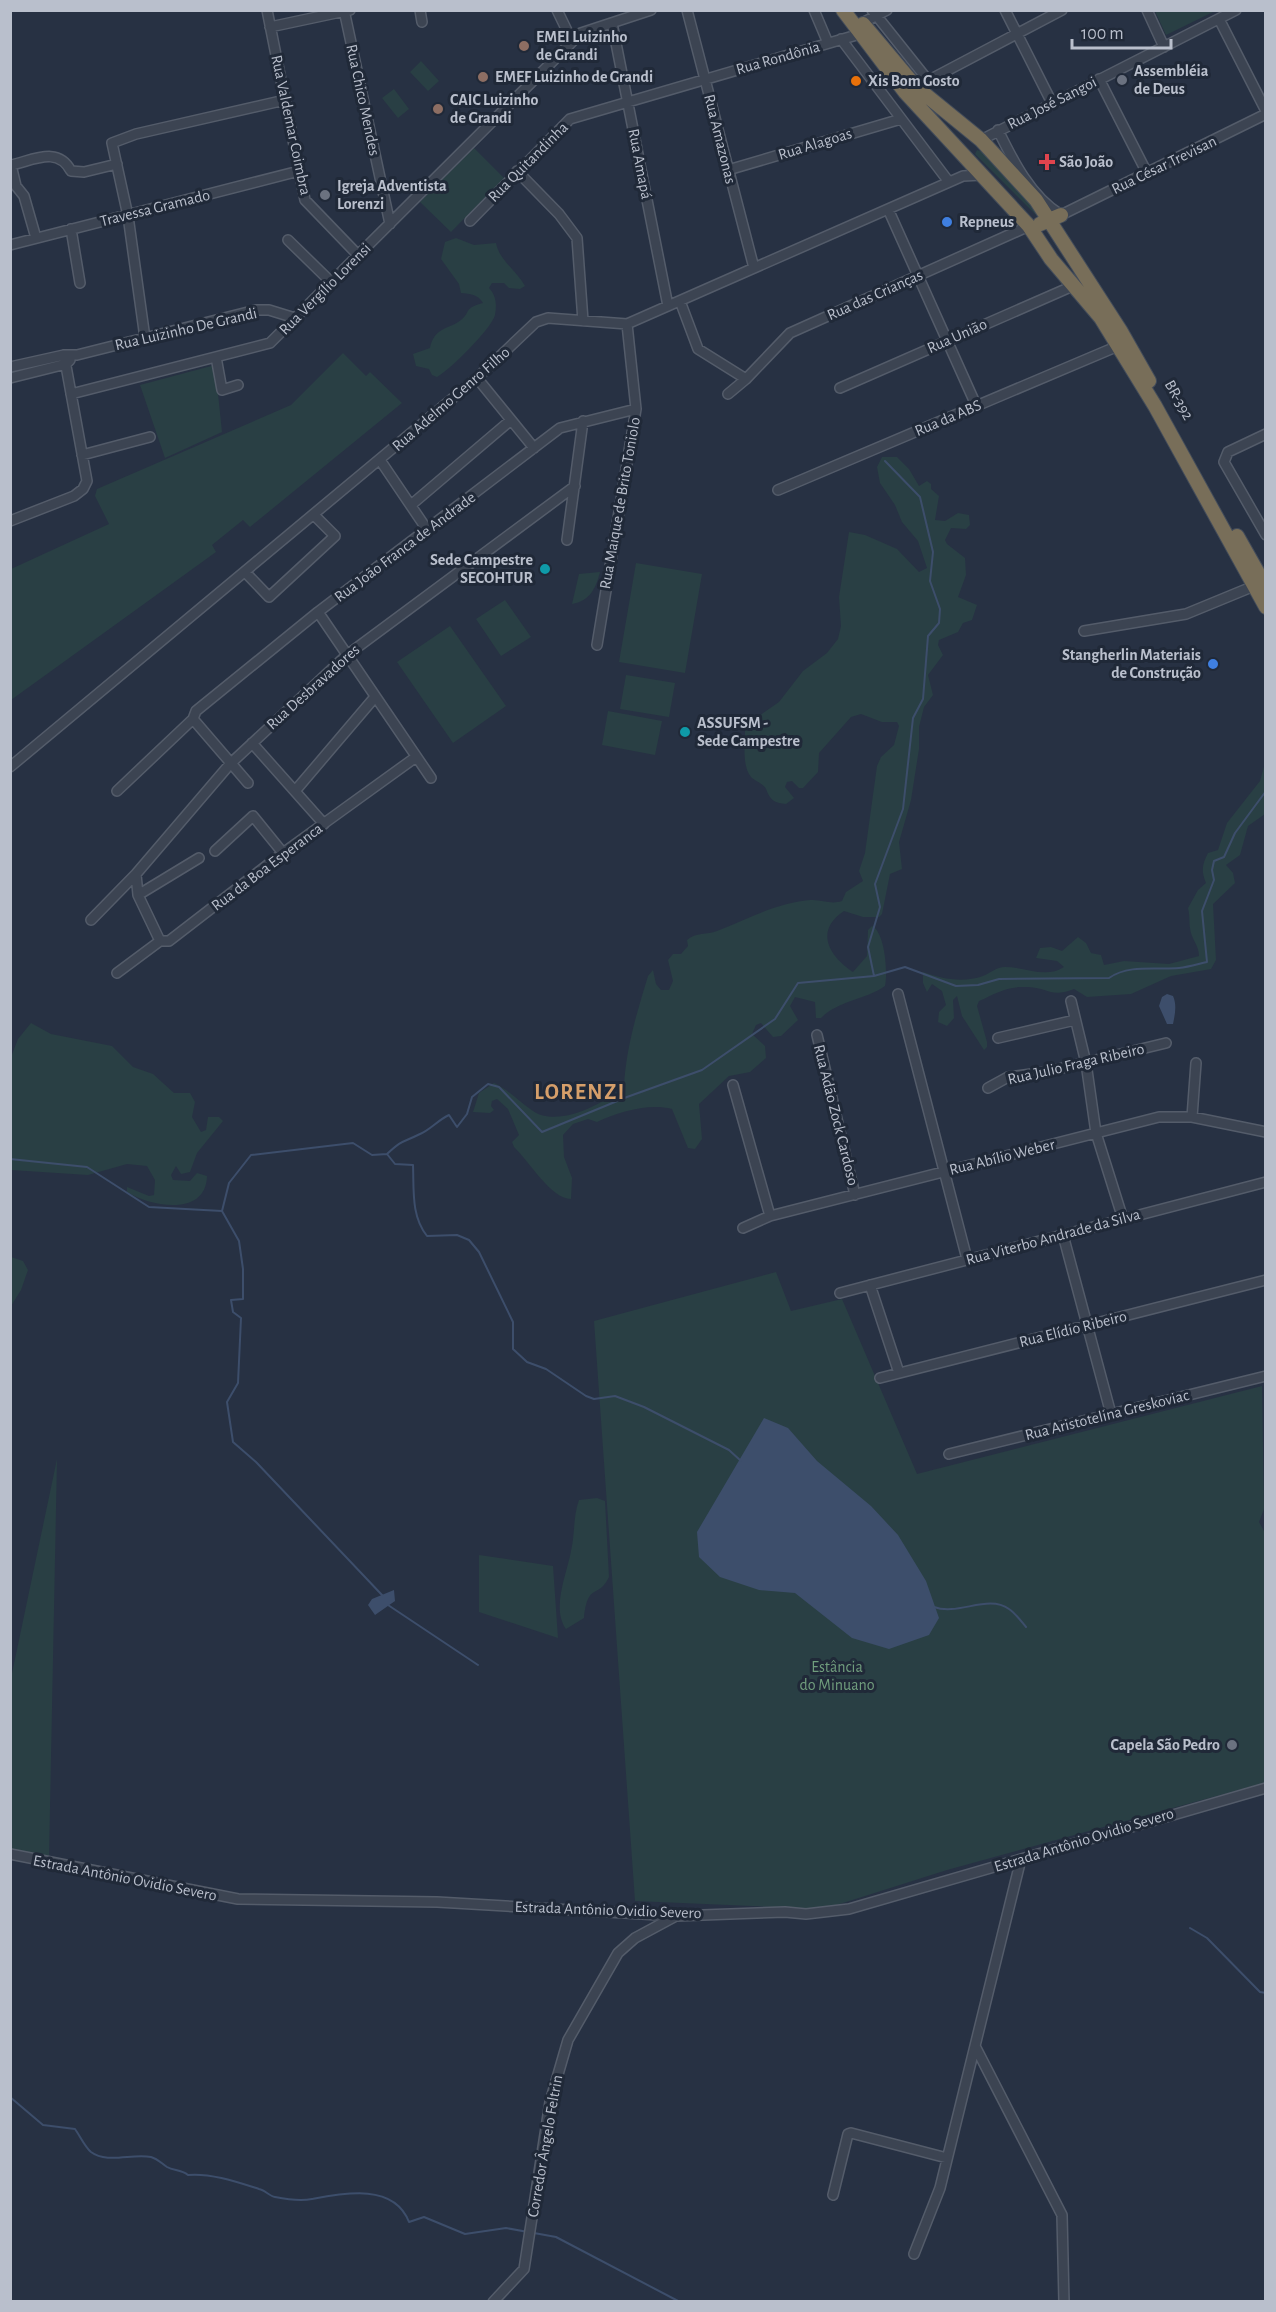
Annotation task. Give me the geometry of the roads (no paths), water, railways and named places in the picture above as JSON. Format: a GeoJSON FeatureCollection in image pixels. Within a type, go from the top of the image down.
{"type":"FeatureCollection","features":[{"type":"Feature","properties":{"kind":"highway","name":"BR-392"},"geometry":{"type":"LineString","coordinates":[[843,10],[981,140],[1021,182],[1042,223],[1131,348],[1261,581],[1266,607]]}},
{"type":"Feature","properties":{"kind":"highway","name":"BR-392"},"geometry":{"type":"LineString","coordinates":[[853,10],[861,29],[905,92],[984,176],[1042,223],[1051,259],[1075,285],[1118,346],[1261,581]]}},
{"type":"Feature","properties":{"kind":"highway"},"geometry":{"type":"LineString","coordinates":[[967,159],[981,140]]}},
{"type":"Feature","properties":{"kind":"street","name":"Rua Valdemar Coimbra"},"geometry":{"type":"LineString","coordinates":[[267,10],[305,200],[358,255]]}},
{"type":"Feature","properties":{"kind":"street"},"geometry":{"type":"LineString","coordinates":[[420,10],[422,22]]}},
{"type":"Feature","properties":{"kind":"street"},"geometry":{"type":"LineString","coordinates":[[557,10],[572,41]]}},
{"type":"Feature","properties":{"kind":"street","name":"Rua Vergílio Lorensi"},"geometry":{"type":"LineString","coordinates":[[71,394],[270,343],[581,33],[651,10]]}},
{"type":"Feature","properties":{"kind":"street","name":"Rua Amazonas"},"geometry":{"type":"LineString","coordinates":[[687,10],[753,268]]}},
{"type":"Feature","properties":{"kind":"street"},"geometry":{"type":"LineString","coordinates":[[814,10],[828,43]]}},
{"type":"Feature","properties":{"kind":"street","name":"Rua Rondônia"},"geometry":{"type":"LineString","coordinates":[[627,102],[841,39],[861,29],[874,13],[887,10]]}},
{"type":"Feature","properties":{"kind":"street"},"geometry":{"type":"LineString","coordinates":[[1005,10],[1052,103]]}},
{"type":"Feature","properties":{"kind":"street"},"geometry":{"type":"LineString","coordinates":[[874,13],[921,83],[1062,10]]}},
{"type":"Feature","properties":{"kind":"street"},"geometry":{"type":"LineString","coordinates":[[1147,10],[1164,46]]}},
{"type":"Feature","properties":{"kind":"street","name":"Rua José Sangoi"},"geometry":{"type":"LineString","coordinates":[[981,140],[1236,10]]}},
{"type":"Feature","properties":{"kind":"street"},"geometry":{"type":"LineString","coordinates":[[270,27],[346,11]]}},
{"type":"Feature","properties":{"kind":"street","name":"Rua Chico Mendes"},"geometry":{"type":"LineString","coordinates":[[346,11],[390,224]]}},
{"type":"Feature","properties":{"kind":"street"},"geometry":{"type":"LineString","coordinates":[[1219,19],[1266,113]]}},
{"type":"Feature","properties":{"kind":"street","name":"Rua Amapá"},"geometry":{"type":"LineString","coordinates":[[612,23],[668,306]]}},
{"type":"Feature","properties":{"kind":"street"},"geometry":{"type":"LineString","coordinates":[[841,39],[949,182]]}},
{"type":"Feature","properties":{"kind":"street"},"geometry":{"type":"LineString","coordinates":[[1099,79],[1146,173]]}},
{"type":"Feature","properties":{"kind":"street"},"geometry":{"type":"LineString","coordinates":[[145,338],[128,216],[112,143],[136,134],[285,100]]}},
{"type":"Feature","properties":{"kind":"street","name":"Rua Quitandinha"},"geometry":{"type":"LineString","coordinates":[[470,221],[570,119],[627,102]]}},
{"type":"Feature","properties":{"kind":"street","name":"Rua César Trevisan"},"geometry":{"type":"LineString","coordinates":[[1042,223],[1266,113]]}},
{"type":"Feature","properties":{"kind":"street","name":"Rua Alagoas"},"geometry":{"type":"LineString","coordinates":[[728,170],[901,119]]}},
{"type":"Feature","properties":{"kind":"street"},"geometry":{"type":"LineString","coordinates":[[997,130],[1013,160],[1029,183],[1053,210],[1042,223]]}},
{"type":"Feature","properties":{"kind":"street","name":"Rua José Sangoi"},"geometry":{"type":"LineString","coordinates":[[993,152],[997,130]]}},
{"type":"Feature","properties":{"kind":"street"},"geometry":{"type":"LineString","coordinates":[[36,238],[24,196],[16,186],[10,165],[57,156],[65,160],[71,171],[84,172],[117,164]]}},
{"type":"Feature","properties":{"kind":"street"},"geometry":{"type":"LineString","coordinates":[[963,176],[967,159]]}},
{"type":"Feature","properties":{"kind":"street","name":"Travessa Gramado"},"geometry":{"type":"LineString","coordinates":[[10,244],[299,171]]}},
{"type":"Feature","properties":{"kind":"street"},"geometry":{"type":"LineString","coordinates":[[517,171],[559,214],[577,238],[583,321]]}},
{"type":"Feature","properties":{"kind":"street","name":"Rua Adelmo Genro Filho"},"geometry":{"type":"LineString","coordinates":[[11,766],[246,573],[477,378],[536,322],[548,318],[627,324],[963,176],[981,174],[984,176]]}},
{"type":"Feature","properties":{"kind":"street"},"geometry":{"type":"LineString","coordinates":[[888,209],[976,405]]}},
{"type":"Feature","properties":{"kind":"street","name":"Rua das Crianças"},"geometry":{"type":"LineString","coordinates":[[728,394],[746,379],[790,333],[1042,223]]}},
{"type":"Feature","properties":{"kind":"street"},"geometry":{"type":"LineString","coordinates":[[71,229],[81,283]]}},
{"type":"Feature","properties":{"kind":"street"},"geometry":{"type":"LineString","coordinates":[[288,240],[331,282]]}},
{"type":"Feature","properties":{"kind":"street","name":"Rua União"},"geometry":{"type":"LineString","coordinates":[[840,388],[1075,285]]}},
{"type":"Feature","properties":{"kind":"street"},"geometry":{"type":"LineString","coordinates":[[680,301],[698,349],[746,379]]}},
{"type":"Feature","properties":{"kind":"street","name":"Rua Luizinho De Grandi"},"geometry":{"type":"LineString","coordinates":[[65,360],[256,310],[270,310],[295,318]]}},
{"type":"Feature","properties":{"kind":"street","name":"Rua Maique de Brito Toniolo"},"geometry":{"type":"LineString","coordinates":[[597,645],[636,409],[627,324]]}},
{"type":"Feature","properties":{"kind":"street","name":"Rua da ABS"},"geometry":{"type":"LineString","coordinates":[[778,490],[1118,346]]}},
{"type":"Feature","properties":{"kind":"street"},"geometry":{"type":"LineString","coordinates":[[216,357],[222,390],[238,385]]}},
{"type":"Feature","properties":{"kind":"street"},"geometry":{"type":"LineString","coordinates":[[10,367],[65,360]]}},
{"type":"Feature","properties":{"kind":"street"},"geometry":{"type":"LineString","coordinates":[[10,378],[65,360]]}},
{"type":"Feature","properties":{"kind":"street"},"geometry":{"type":"LineString","coordinates":[[10,521],[74,496],[83,489],[87,481],[65,360]]}},
{"type":"Feature","properties":{"kind":"street"},"geometry":{"type":"LineString","coordinates":[[477,378],[534,448]]}},
{"type":"Feature","properties":{"kind":"street","name":"Rua João Franca de Andrade"},"geometry":{"type":"LineString","coordinates":[[117,791],[193,719],[196,711],[318,612],[428,531],[560,428],[636,409]]}},
{"type":"Feature","properties":{"kind":"street"},"geometry":{"type":"LineString","coordinates":[[411,505],[511,420]]}},
{"type":"Feature","properties":{"kind":"street"},"geometry":{"type":"LineString","coordinates":[[567,540],[583,421]]}},
{"type":"Feature","properties":{"kind":"street"},"geometry":{"type":"LineString","coordinates":[[1266,434],[1228,452],[1224,462],[1266,535]]}},
{"type":"Feature","properties":{"kind":"street"},"geometry":{"type":"LineString","coordinates":[[82,455],[150,437]]}},
{"type":"Feature","properties":{"kind":"street"},"geometry":{"type":"LineString","coordinates":[[380,460],[428,531]]}},
{"type":"Feature","properties":{"kind":"street","name":"Rua Desbravadores"},"geometry":{"type":"LineString","coordinates":[[91,920],[136,874],[230,764],[347,655],[575,486]]}},
{"type":"Feature","properties":{"kind":"street"},"geometry":{"type":"LineString","coordinates":[[246,573],[270,597],[335,536],[314,515]]}},
{"type":"Feature","properties":{"kind":"street"},"geometry":{"type":"LineString","coordinates":[[1084,631],[1186,614],[1261,581]]}},
{"type":"Feature","properties":{"kind":"street"},"geometry":{"type":"LineString","coordinates":[[318,612],[431,778]]}},
{"type":"Feature","properties":{"kind":"street"},"geometry":{"type":"LineString","coordinates":[[295,791],[375,697]]}},
{"type":"Feature","properties":{"kind":"street"},"geometry":{"type":"LineString","coordinates":[[193,719],[248,783]]}},
{"type":"Feature","properties":{"kind":"street"},"geometry":{"type":"LineString","coordinates":[[252,743],[324,824]]}},
{"type":"Feature","properties":{"kind":"street","name":"Rua da Boa Esperanca"},"geometry":{"type":"LineString","coordinates":[[117,973],[160,941],[169,941],[283,853],[416,757]]}},
{"type":"Feature","properties":{"kind":"street"},"geometry":{"type":"LineString","coordinates":[[215,851],[253,816],[283,853]]}},
{"type":"Feature","properties":{"kind":"street"},"geometry":{"type":"LineString","coordinates":[[138,895],[199,858]]}},
{"type":"Feature","properties":{"kind":"street"},"geometry":{"type":"LineString","coordinates":[[136,874],[138,895],[160,941]]}},
{"type":"Feature","properties":{"kind":"street"},"geometry":{"type":"LineString","coordinates":[[898,994],[968,1259]]}},
{"type":"Feature","properties":{"kind":"street"},"geometry":{"type":"LineString","coordinates":[[1071,1001],[1086,1063],[1096,1133],[1123,1219]]}},
{"type":"Feature","properties":{"kind":"street"},"geometry":{"type":"LineString","coordinates":[[998,1038],[1075,1020]]}},
{"type":"Feature","properties":{"kind":"street","name":"Rua Adão Zock Cardoso"},"geometry":{"type":"LineString","coordinates":[[817,1035],[855,1195]]}},
{"type":"Feature","properties":{"kind":"street","name":"Rua Julio Fraga Ribeiro"},"geometry":{"type":"LineString","coordinates":[[988,1089],[1008,1077],[1086,1063],[1114,1054],[1166,1043]]}},
{"type":"Feature","properties":{"kind":"street"},"geometry":{"type":"LineString","coordinates":[[1192,1117],[1196,1063]]}},
{"type":"Feature","properties":{"kind":"street"},"geometry":{"type":"LineString","coordinates":[[733,1085],[770,1216]]}},
{"type":"Feature","properties":{"kind":"street","name":"Rua Abílio Weber"},"geometry":{"type":"LineString","coordinates":[[743,1228],[770,1216],[1159,1117],[1192,1117],[1266,1132]]}},
{"type":"Feature","properties":{"kind":"street","name":"Rua Viterbo Andrade da Silva"},"geometry":{"type":"LineString","coordinates":[[840,1293],[1266,1182]]}},
{"type":"Feature","properties":{"kind":"street"},"geometry":{"type":"LineString","coordinates":[[1063,1234],[1111,1414]]}},
{"type":"Feature","properties":{"kind":"street","name":"Rua Elídio Ribeiro"},"geometry":{"type":"LineString","coordinates":[[880,1378],[1266,1280]]}},
{"type":"Feature","properties":{"kind":"street"},"geometry":{"type":"LineString","coordinates":[[870,1285],[899,1373]]}},
{"type":"Feature","properties":{"kind":"street","name":"Rua Aristotelina Greskoviac"},"geometry":{"type":"LineString","coordinates":[[949,1454],[1266,1376]]}},
{"type":"Feature","properties":{"kind":"street","name":"Estrada Antônio Ovidio Severo"},"geometry":{"type":"LineString","coordinates":[[10,1854],[238,1899],[436,1902],[676,1916],[785,1912],[806,1914],[849,1909],[1266,1788]]}},
{"type":"Feature","properties":{"kind":"street"},"geometry":{"type":"LineString","coordinates":[[914,2254],[940,2188],[1021,1859]]}},
{"type":"Feature","properties":{"kind":"street","name":"Corredor Ângelo Feltrin"},"geometry":{"type":"LineString","coordinates":[[493,2301],[524,2269],[550,2102],[568,2040],[618,1953],[654,1926],[676,1916]]}},
{"type":"Feature","properties":{"kind":"street"},"geometry":{"type":"LineString","coordinates":[[975,2046],[1062,2215],[1064,2301]]}},
{"type":"Feature","properties":{"kind":"street"},"geometry":{"type":"LineString","coordinates":[[833,2195],[848,2134],[851,2133],[947,2158]]}},
{"type":"Feature","properties":{"kind":"water"},"geometry":{"type":"Polygon","coordinates":[[[1167,994],[1173,996],[1175,1003],[1173,1024],[1167,1024],[1159,1006],[1162,997],[1167,994]]]}},
{"type":"Feature","properties":{"kind":"water"},"geometry":{"type":"Polygon","coordinates":[[[764,1418],[788,1428],[817,1461],[871,1506],[898,1535],[926,1581],[939,1618],[929,1635],[889,1649],[852,1638],[795,1593],[759,1590],[720,1577],[699,1557],[697,1532],[764,1418]]]}},
{"type":"Feature","properties":{"kind":"water"},"geometry":{"type":"Polygon","coordinates":[[[394,1590],[395,1601],[375,1615],[368,1605],[372,1599],[394,1590]]]}},
{"type":"Feature","properties":{"kind":"waterway"},"geometry":{"type":"LineString","coordinates":[[874,976],[868,947],[880,907],[875,884],[903,809],[913,718],[923,699],[928,636],[939,623],[940,609],[930,581],[933,552],[920,497],[885,461]]}},
{"type":"Feature","properties":{"kind":"waterway"},"geometry":{"type":"LineString","coordinates":[[382,1595],[256,1462],[233,1442],[227,1402],[238,1383],[241,1318],[233,1312],[231,1300],[243,1299],[243,1269],[239,1241],[222,1211],[229,1183],[251,1155],[353,1143],[372,1155],[387,1154],[400,1143],[424,1132],[449,1115],[457,1127],[467,1114],[472,1097],[488,1084],[499,1087],[542,1132],[627,1097],[702,1070],[775,1019],[798,983],[874,976],[905,967],[956,986],[978,985],[999,979],[1109,978],[1134,969],[1179,968],[1207,962],[1202,911],[1214,880],[1212,870],[1214,861],[1224,857],[1235,833],[1266,791]]}},
{"type":"Feature","properties":{"kind":"waterway"},"geometry":{"type":"LineString","coordinates":[[387,1154],[395,1164],[413,1165],[416,1211],[427,1236],[457,1235],[469,1240],[479,1252],[513,1322],[513,1349],[527,1362],[546,1369],[586,1396],[594,1399],[615,1396],[644,1407],[729,1450],[741,1461]]}},
{"type":"Feature","properties":{"kind":"waterway"},"geometry":{"type":"LineString","coordinates":[[10,1159],[87,1167],[149,1207],[222,1211]]}},
{"type":"Feature","properties":{"kind":"waterway"},"geometry":{"type":"LineString","coordinates":[[934,1607],[953,1609],[982,1604],[1001,1605],[1018,1617],[1026,1627]]}},
{"type":"Feature","properties":{"kind":"waterway"},"geometry":{"type":"LineString","coordinates":[[388,1605],[478,1665]]}},
{"type":"Feature","properties":{"kind":"waterway"},"geometry":{"type":"LineString","coordinates":[[1190,1928],[1207,1938],[1260,1992],[1266,1993]]}},
{"type":"Feature","properties":{"kind":"waterway"},"geometry":{"type":"LineString","coordinates":[[10,2097],[43,2125],[75,2129],[89,2150],[97,2155],[112,2158],[151,2157],[167,2167],[188,2175],[206,2175],[224,2179],[284,2198],[308,2200],[353,2193],[380,2196],[392,2201],[402,2210],[409,2222],[424,2217],[465,2234],[506,2228],[528,2232]]}},
{"type":"Feature","properties":{"kind":"waterway"},"geometry":{"type":"LineString","coordinates":[[534,2233],[556,2237],[680,2302]]}},
{"type":"Feature","properties":{"kind":"place","name":"EMEI Luizinho de Grandi"},"geometry":{"type":"Point","coordinates":[524,46]}},
{"type":"Feature","properties":{"kind":"place","name":"EMEF Luizinho de Grandi"},"geometry":{"type":"Point","coordinates":[483,77]}},
{"type":"Feature","properties":{"kind":"place","name":"Assembléia de Deus"},"geometry":{"type":"Point","coordinates":[1122,80]}},
{"type":"Feature","properties":{"kind":"place","name":"Xis Bom Gosto"},"geometry":{"type":"Point","coordinates":[856,81]}},
{"type":"Feature","properties":{"kind":"place","name":"CAIC Luizinho de Grandi"},"geometry":{"type":"Point","coordinates":[438,109]}},
{"type":"Feature","properties":{"kind":"place","name":"São João"},"geometry":{"type":"Point","coordinates":[1047,162]}},
{"type":"Feature","properties":{"kind":"place","name":"Igreja Adventista Lorenzi"},"geometry":{"type":"Point","coordinates":[325,195]}},
{"type":"Feature","properties":{"kind":"place","name":"Repneus"},"geometry":{"type":"Point","coordinates":[947,222]}},
{"type":"Feature","properties":{"kind":"place","name":"Sede Campestre SECOHTUR"},"geometry":{"type":"Point","coordinates":[545,569]}},
{"type":"Feature","properties":{"kind":"place","name":"Stangherlin Materiais de Construção"},"geometry":{"type":"Point","coordinates":[1213,664]}},
{"type":"Feature","properties":{"kind":"place","name":"ASSUFSM - Sede Campestre"},"geometry":{"type":"Point","coordinates":[685,732]}},
{"type":"Feature","properties":{"kind":"place","name":"Capela São Pedro"},"geometry":{"type":"Point","coordinates":[1232,1745]}},
{"type":"Feature","properties":{"kind":"district","name":"LORENZI"},"geometry":{"type":"Point","coordinates":[580,1092]}},
{"type":"Feature","properties":{"kind":"park label","name":"Estância do Minuano"},"geometry":{"type":"Point","coordinates":[837,1676]}}]}
